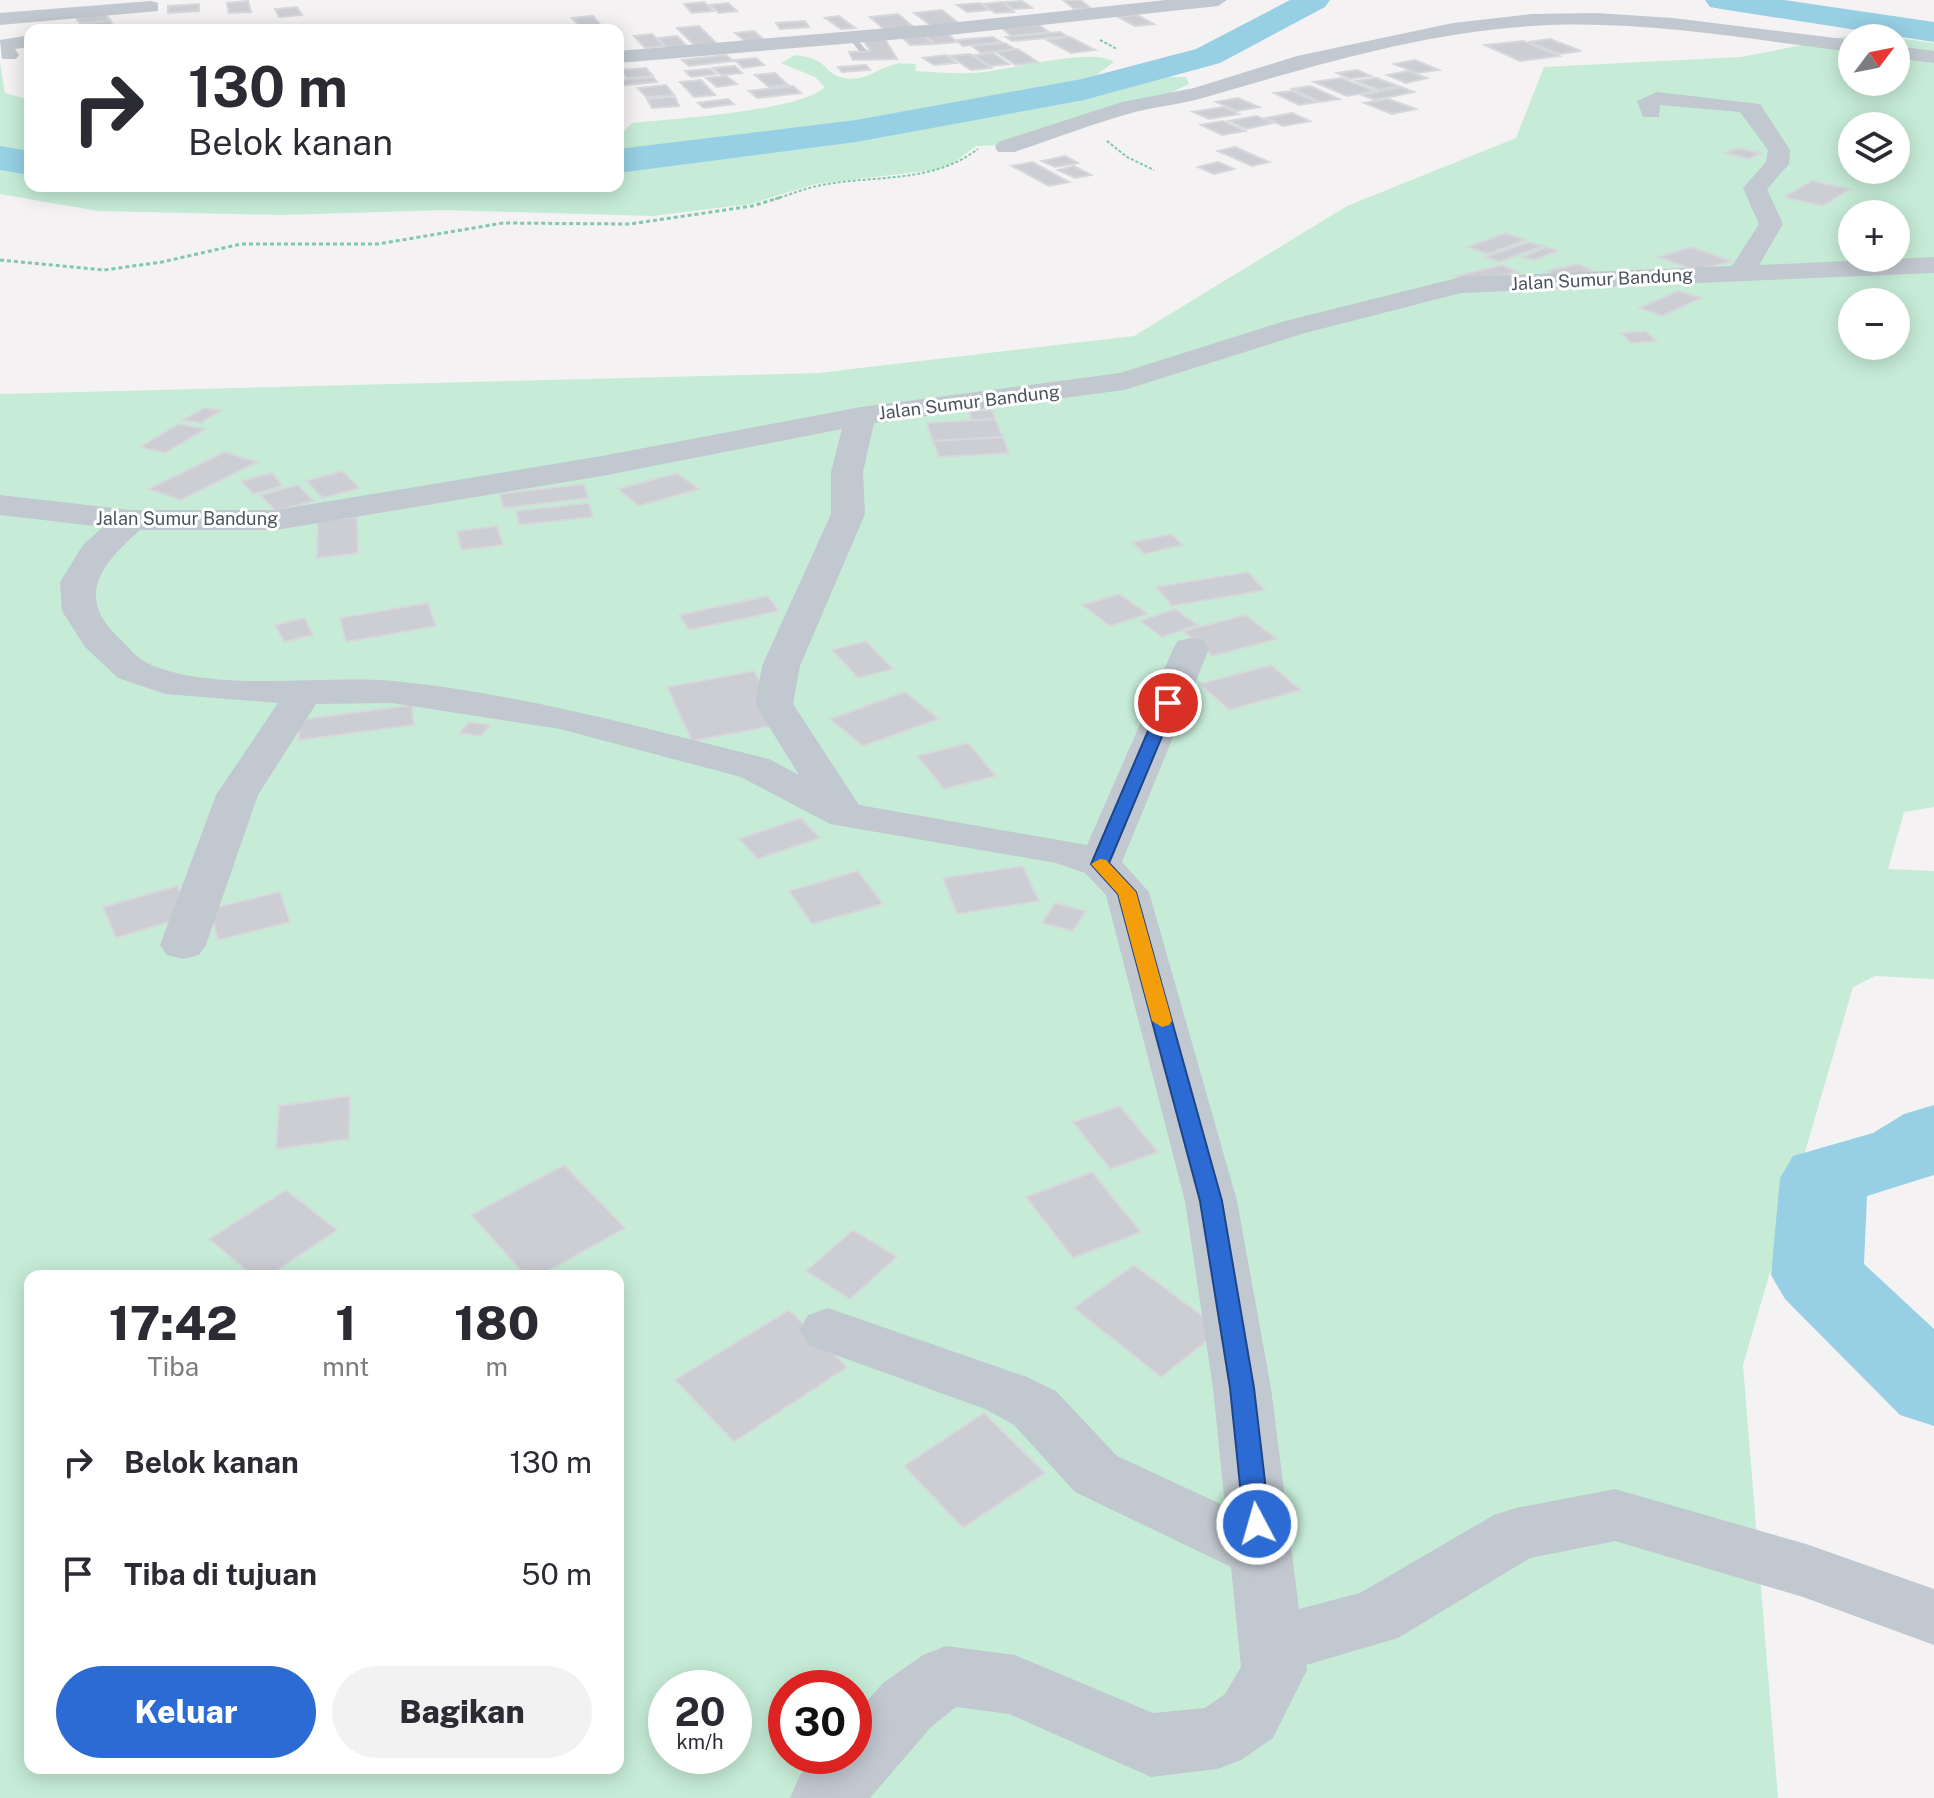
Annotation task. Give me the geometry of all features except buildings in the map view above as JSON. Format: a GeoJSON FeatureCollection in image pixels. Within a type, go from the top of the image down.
{"type":"FeatureCollection","features":[{"type":"Feature","properties":{"kind":"street"},"geometry":{"type":"LineString","coordinates":[[1028,0],[1057,17]]}},
{"type":"Feature","properties":{"kind":"street"},"geometry":{"type":"LineString","coordinates":[[624,57],[856,43],[1218,0]]}},
{"type":"Feature","properties":{"kind":"street"},"geometry":{"type":"LineString","coordinates":[[0,19],[27,8],[153,4],[143,24]]}},
{"type":"Feature","properties":{"kind":"street"},"geometry":{"type":"LineString","coordinates":[[1006,147],[1130,107],[1219,87],[1297,62],[1453,29],[1532,20],[1596,19],[1673,24],[1838,44]]}},
{"type":"Feature","properties":{"kind":"street"},"geometry":{"type":"LineString","coordinates":[[9,55],[2,45],[24,42]]}},
{"type":"Feature","properties":{"kind":"street"},"geometry":{"type":"LineString","coordinates":[[1910,54],[1934,57]]}},
{"type":"Feature","properties":{"kind":"street"},"geometry":{"type":"LineString","coordinates":[[1651,112],[1648,101],[1657,98],[1743,106],[1752,109],[1779,150],[1777,164],[1755,188],[1771,224],[1742,271]]}},
{"type":"Feature","properties":{"kind":"street","name":"Jalan Sumur Bandung"},"geometry":{"type":"LineString","coordinates":[[0,505],[131,520],[276,520],[336,513],[861,416],[1124,381],[1295,327],[1461,285],[1934,265]]}},
{"type":"Feature","properties":{"kind":"street"},"geometry":{"type":"LineString","coordinates":[[845,815],[774,704],[781,666],[848,514],[847,472],[861,416]]}},
{"type":"Feature","properties":{"kind":"street"},"geometry":{"type":"LineString","coordinates":[[131,520],[95,552],[78,582],[80,611],[98,639],[131,670],[178,686],[304,693],[392,692],[562,718],[755,768],[845,815],[1064,852],[1100,864],[1127,892],[1211,1201],[1242,1388],[1274,1670],[1249,1716],[1217,1738],[1151,1745],[1015,1685],[946,1676],[907,1705],[825,1798]]}},
{"type":"Feature","properties":{"kind":"street"},"geometry":{"type":"LineString","coordinates":[[1100,864],[1191,649]]}},
{"type":"Feature","properties":{"kind":"street"},"geometry":{"type":"LineString","coordinates":[[183,945],[237,795],[304,693]]}},
{"type":"Feature","properties":{"kind":"street"},"geometry":{"type":"LineString","coordinates":[[828,1330],[1006,1393],[1035,1408],[1057,1428],[1096,1474],[1260,1552]]}},
{"type":"Feature","properties":{"kind":"street"},"geometry":{"type":"LineString","coordinates":[[1271,1645],[1375,1618],[1516,1534],[1615,1515],[1806,1571],[1934,1617]]}},
{"type":"Feature","properties":{"kind":"path"},"geometry":{"type":"LineString","coordinates":[[1091,122],[1113,148],[1154,170]]}},
{"type":"Feature","properties":{"kind":"path"},"geometry":{"type":"LineString","coordinates":[[0,260],[104,270],[162,262],[241,244],[378,244],[503,223],[630,224],[752,206],[818,186],[923,175],[958,164],[980,148],[1006,147]]}},
{"type":"Feature","properties":{"kind":"green space"},"geometry":{"type":"Polygon","coordinates":[[[1838,38],[1838,96],[1910,96],[1910,40],[1934,43],[1934,807],[1904,812],[1888,869],[1934,871],[1934,979],[1875,976],[1853,987],[1743,1365],[1778,1798],[0,1798],[0,394],[818,373],[1134,336],[1347,206],[1516,138],[1544,67],[1741,57],[1838,38]]]}},
{"type":"Feature","properties":{"kind":"green space"},"geometry":{"type":"Polygon","coordinates":[[[795,55],[806,57],[848,79],[898,64],[916,64],[915,71],[965,73],[1087,57],[1114,62],[1095,76],[1106,88],[1162,77],[1186,77],[1189,84],[1164,96],[1003,145],[976,146],[953,163],[934,170],[815,184],[750,204],[652,216],[444,210],[283,215],[98,211],[0,194],[0,62],[5,93],[24,98],[24,192],[624,192],[624,131],[632,123],[764,108],[811,95],[825,87],[815,77],[781,63],[795,55]]]}},
{"type":"Feature","properties":{"kind":"waterway"},"geometry":{"type":"LineString","coordinates":[[624,160],[856,131],[1084,89],[1208,56],[1314,0]]}},
{"type":"Feature","properties":{"kind":"waterway"},"geometry":{"type":"LineString","coordinates":[[1721,0],[1934,32]]}},
{"type":"Feature","properties":{"kind":"waterway"},"geometry":{"type":"LineString","coordinates":[[0,158],[24,162]]}},
{"type":"Feature","properties":{"kind":"waterway"},"geometry":{"type":"LineString","coordinates":[[1934,1135],[1903,1154],[1824,1178],[1817,1275],[1934,1388]]}},
{"type":"Feature","properties":{"kind":"slow traffic"},"geometry":{"type":"LineString","coordinates":[[1100,864],[1127,892],[1162,1021]]}},
{"type":"Feature","properties":{"kind":"route"},"geometry":{"type":"LineString","coordinates":[[1168,703],[1100,864],[1127,892],[1211,1201],[1242,1388],[1257,1524]]}}]}
